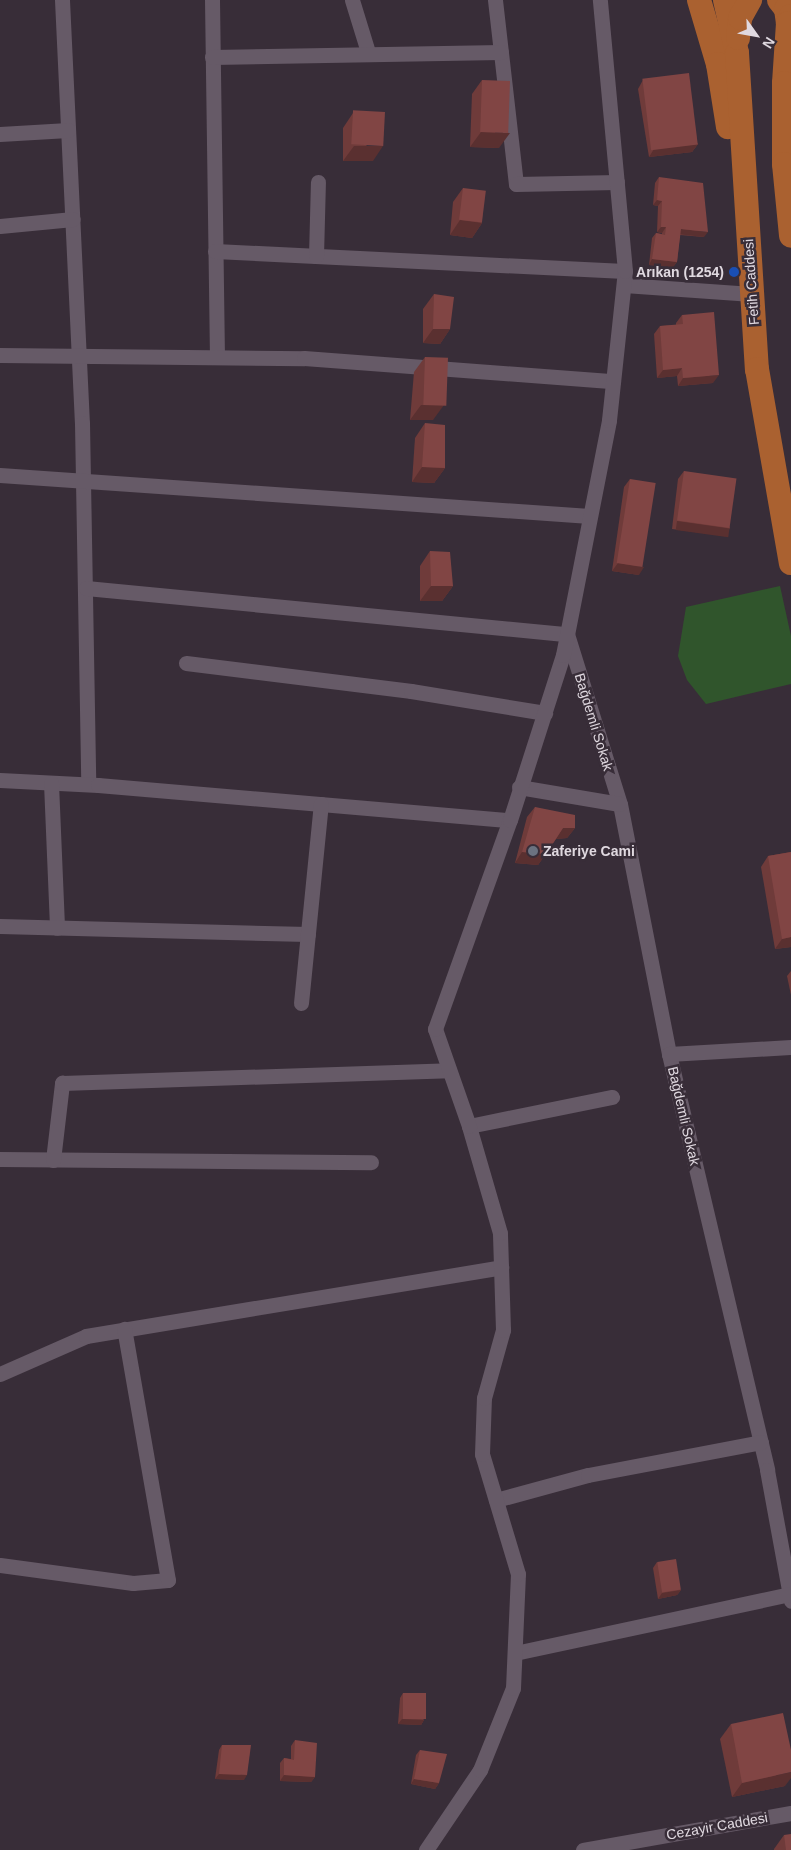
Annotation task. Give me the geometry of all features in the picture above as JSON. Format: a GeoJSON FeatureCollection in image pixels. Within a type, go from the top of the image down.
{"type":"FeatureCollection","features":[{"type":"Feature","properties":{"kind":"main road"},"geometry":{"type":"LineString","coordinates":[[699,0],[718,64],[729,137],[745,179]]}},
{"type":"Feature","properties":{"kind":"main road","name":"Fetih Caddesi"},"geometry":{"type":"LineString","coordinates":[[725,0],[737,53],[757,368],[791,563]]}},
{"type":"Feature","properties":{"kind":"main road"},"geometry":{"type":"LineString","coordinates":[[737,53],[740,18],[750,0]]}},
{"type":"Feature","properties":{"kind":"main road"},"geometry":{"type":"LineString","coordinates":[[779,0],[786,9],[789,19],[784,164],[791,236]]}},
{"type":"Feature","properties":{"kind":"street"},"geometry":{"type":"LineString","coordinates":[[62,0],[84,482],[88,784]]}},
{"type":"Feature","properties":{"kind":"street"},"geometry":{"type":"LineString","coordinates":[[212,0],[217,356]]}},
{"type":"Feature","properties":{"kind":"street"},"geometry":{"type":"LineString","coordinates":[[352,0],[368,52]]}},
{"type":"Feature","properties":{"kind":"street"},"geometry":{"type":"LineString","coordinates":[[495,0],[516,184],[617,182]]}},
{"type":"Feature","properties":{"kind":"street"},"geometry":{"type":"LineString","coordinates":[[426,1850],[480,1770],[514,1688],[518,1574],[482,1454],[484,1398],[502,1330],[500,1233],[469,1126],[435,1029],[510,820],[519,787],[545,713],[567,634],[590,516],[613,381],[625,278],[600,0]]}},
{"type":"Feature","properties":{"kind":"street"},"geometry":{"type":"LineString","coordinates":[[212,57],[368,52],[501,52]]}},
{"type":"Feature","properties":{"kind":"street"},"geometry":{"type":"LineString","coordinates":[[0,134],[68,130]]}},
{"type":"Feature","properties":{"kind":"street"},"geometry":{"type":"LineString","coordinates":[[316,256],[318,182]]}},
{"type":"Feature","properties":{"kind":"street"},"geometry":{"type":"LineString","coordinates":[[0,226],[73,220]]}},
{"type":"Feature","properties":{"kind":"street"},"geometry":{"type":"LineString","coordinates":[[215,251],[316,256],[625,278],[752,294]]}},
{"type":"Feature","properties":{"kind":"street"},"geometry":{"type":"LineString","coordinates":[[0,355],[79,354],[304,358],[613,381]]}},
{"type":"Feature","properties":{"kind":"street"},"geometry":{"type":"LineString","coordinates":[[0,475],[590,516]]}},
{"type":"Feature","properties":{"kind":"street"},"geometry":{"type":"LineString","coordinates":[[86,588],[567,634]]}},
{"type":"Feature","properties":{"kind":"street","name":"Bağdemli Sokak"},"geometry":{"type":"LineString","coordinates":[[567,634],[620,804],[669,1054],[761,1442],[790,1597]]}},
{"type":"Feature","properties":{"kind":"street"},"geometry":{"type":"LineString","coordinates":[[186,663],[411,691],[545,713]]}},
{"type":"Feature","properties":{"kind":"street"},"geometry":{"type":"LineString","coordinates":[[0,780],[88,784],[510,820]]}},
{"type":"Feature","properties":{"kind":"street"},"geometry":{"type":"LineString","coordinates":[[51,782],[57,928]]}},
{"type":"Feature","properties":{"kind":"street"},"geometry":{"type":"LineString","coordinates":[[519,787],[620,804]]}},
{"type":"Feature","properties":{"kind":"street"},"geometry":{"type":"LineString","coordinates":[[301,1003],[321,804]]}},
{"type":"Feature","properties":{"kind":"street"},"geometry":{"type":"LineString","coordinates":[[0,926],[308,934]]}},
{"type":"Feature","properties":{"kind":"street"},"geometry":{"type":"LineString","coordinates":[[669,1054],[791,1047]]}},
{"type":"Feature","properties":{"kind":"street"},"geometry":{"type":"LineString","coordinates":[[52,1160],[62,1083],[450,1070]]}},
{"type":"Feature","properties":{"kind":"street"},"geometry":{"type":"LineString","coordinates":[[469,1126],[612,1097]]}},
{"type":"Feature","properties":{"kind":"street"},"geometry":{"type":"LineString","coordinates":[[0,1160],[371,1162]]}},
{"type":"Feature","properties":{"kind":"street"},"geometry":{"type":"LineString","coordinates":[[0,1374],[86,1336],[501,1266]]}},
{"type":"Feature","properties":{"kind":"street"},"geometry":{"type":"LineString","coordinates":[[0,1565],[133,1583],[168,1580],[124,1329]]}},
{"type":"Feature","properties":{"kind":"street"},"geometry":{"type":"LineString","coordinates":[[496,1500],[588,1475],[761,1442]]}},
{"type":"Feature","properties":{"kind":"street"},"geometry":{"type":"LineString","coordinates":[[515,1653],[790,1597]]}},
{"type":"Feature","properties":{"kind":"street","name":"Cezayir Caddesi"},"geometry":{"type":"LineString","coordinates":[[583,1850],[791,1813]]}},
{"type":"Feature","properties":{"kind":"green space"},"geometry":{"type":"Polygon","coordinates":[[[780,586],[791,636],[791,684],[706,704],[687,680],[678,656],[686,607],[780,586]]]}},
{"type":"Feature","properties":{"kind":"building"},"geometry":{"type":"Polygon","coordinates":[[[689,73],[698,144],[651,150],[642,79],[689,73]]]}},
{"type":"Feature","properties":{"kind":"building"},"geometry":{"type":"Polygon","coordinates":[[[482,80],[510,81],[508,133],[480,132],[482,80]]]}},
{"type":"Feature","properties":{"kind":"building"},"geometry":{"type":"Polygon","coordinates":[[[353,110],[385,112],[383,146],[351,144],[353,110]]]}},
{"type":"Feature","properties":{"kind":"building"},"geometry":{"type":"Polygon","coordinates":[[[659,177],[703,183],[708,232],[681,229],[677,262],[652,259],[656,233],[665,235],[666,227],[661,227],[662,201],[657,200],[659,177]]]}},
{"type":"Feature","properties":{"kind":"building"},"geometry":{"type":"Polygon","coordinates":[[[463,188],[486,191],[482,223],[459,220],[463,188]]]}},
{"type":"Feature","properties":{"kind":"building"},"geometry":{"type":"Polygon","coordinates":[[[434,294],[454,297],[450,329],[433,329],[434,294]]]}},
{"type":"Feature","properties":{"kind":"building"},"geometry":{"type":"Polygon","coordinates":[[[714,312],[719,375],[683,378],[682,368],[663,370],[660,326],[683,324],[682,315],[714,312]]]}},
{"type":"Feature","properties":{"kind":"building"},"geometry":{"type":"Polygon","coordinates":[[[425,357],[448,358],[446,406],[423,405],[425,357]]]}},
{"type":"Feature","properties":{"kind":"building"},"geometry":{"type":"Polygon","coordinates":[[[425,423],[445,425],[445,468],[422,467],[425,423]]]}},
{"type":"Feature","properties":{"kind":"building"},"geometry":{"type":"Polygon","coordinates":[[[684,471],[736,478],[730,528],[677,521],[684,471]]]}},
{"type":"Feature","properties":{"kind":"building"},"geometry":{"type":"Polygon","coordinates":[[[630,479],[656,483],[642,567],[617,563],[630,479]]]}},
{"type":"Feature","properties":{"kind":"building"},"geometry":{"type":"Polygon","coordinates":[[[430,551],[450,552],[453,586],[431,586],[430,551]]]}},
{"type":"Feature","properties":{"kind":"building","name":"Zaferiye Cami"},"geometry":{"type":"Polygon","coordinates":[[[535,807],[575,815],[575,828],[563,828],[546,854],[522,852],[535,807]]]}},
{"type":"Feature","properties":{"kind":"building"},"geometry":{"type":"Polygon","coordinates":[[[791,852],[791,937],[782,939],[768,856],[791,852]]]}},
{"type":"Feature","properties":{"kind":"building"},"geometry":{"type":"Polygon","coordinates":[[[676,1559],[681,1590],[662,1593],[657,1562],[676,1559]]]}},
{"type":"Feature","properties":{"kind":"building"},"geometry":{"type":"Polygon","coordinates":[[[403,1693],[426,1693],[426,1719],[403,1719],[403,1693]]]}},
{"type":"Feature","properties":{"kind":"building"},"geometry":{"type":"Polygon","coordinates":[[[783,1713],[791,1750],[791,1772],[742,1783],[731,1724],[783,1713]]]}},
{"type":"Feature","properties":{"kind":"building"},"geometry":{"type":"Polygon","coordinates":[[[295,1740],[317,1743],[315,1777],[284,1775],[284,1758],[294,1760],[295,1740]]]}},
{"type":"Feature","properties":{"kind":"building"},"geometry":{"type":"Polygon","coordinates":[[[222,1745],[251,1745],[247,1775],[219,1774],[222,1745]]]}},
{"type":"Feature","properties":{"kind":"building"},"geometry":{"type":"Polygon","coordinates":[[[420,1750],[447,1754],[439,1783],[414,1779],[420,1750]]]}},
{"type":"Feature","properties":{"kind":"building"},"geometry":{"type":"Polygon","coordinates":[[[791,1834],[791,1850],[786,1850],[784,1835],[791,1834]]]}},
{"type":"Feature","properties":{"kind":"place","name":"Arıkan (1254)"},"geometry":{"type":"Point","coordinates":[734,272]}},
{"type":"Feature","properties":{"kind":"place","name":"Zaferiye Cami"},"geometry":{"type":"Point","coordinates":[533,851]}}]}
